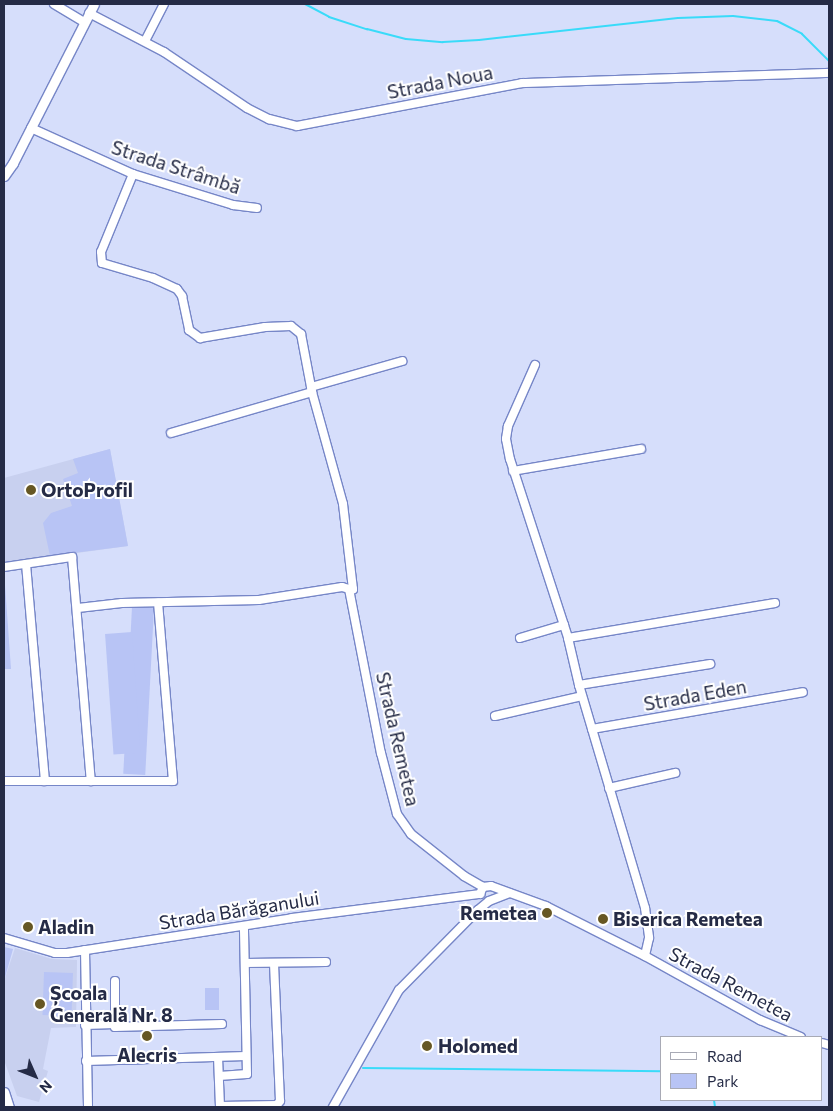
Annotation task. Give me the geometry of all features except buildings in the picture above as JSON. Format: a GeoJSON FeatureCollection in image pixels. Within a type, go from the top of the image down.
{"type":"FeatureCollection","features":[{"type":"Feature","properties":{"kind":"main road"},"geometry":{"type":"LineString","coordinates":[[4,176],[32,128],[94,4]]}},
{"type":"Feature","properties":{"kind":"main road"},"geometry":{"type":"LineString","coordinates":[[4,1092],[9,1107]]}},
{"type":"Feature","properties":{"kind":"street"},"geometry":{"type":"LineString","coordinates":[[54,4],[84,22]]}},
{"type":"Feature","properties":{"kind":"street"},"geometry":{"type":"LineString","coordinates":[[145,41],[164,4]]}},
{"type":"Feature","properties":{"kind":"street","name":"Strada Noua"},"geometry":{"type":"LineString","coordinates":[[89,13],[145,41],[246,108],[269,119],[297,126],[480,90],[522,84],[829,73]]}},
{"type":"Feature","properties":{"kind":"street","name":"Strada Strâmbă"},"geometry":{"type":"LineString","coordinates":[[32,128],[133,174],[233,205],[257,208]]}},
{"type":"Feature","properties":{"kind":"street","name":"Strada Remetea"},"geometry":{"type":"LineString","coordinates":[[133,174],[101,252],[102,263],[153,278],[177,289],[182,296],[189,330],[200,338],[265,327],[291,326],[301,334],[312,389],[342,504],[352,589],[349,589],[381,754],[397,814],[411,834],[486,896],[491,886],[495,889],[512,892],[572,919],[645,956],[760,1020],[799,1036]]}},
{"type":"Feature","properties":{"kind":"street"},"geometry":{"type":"LineString","coordinates":[[172,433],[402,361]]}},
{"type":"Feature","properties":{"kind":"street"},"geometry":{"type":"LineString","coordinates":[[534,365],[523,396],[508,426],[506,439],[513,471],[568,638],[582,696],[645,908],[649,938],[645,956]]}},
{"type":"Feature","properties":{"kind":"street"},"geometry":{"type":"LineString","coordinates":[[513,471],[641,449]]}},
{"type":"Feature","properties":{"kind":"street"},"geometry":{"type":"LineString","coordinates":[[4,567],[72,557],[78,608],[91,781]]}},
{"type":"Feature","properties":{"kind":"street"},"geometry":{"type":"LineString","coordinates":[[26,564],[45,781]]}},
{"type":"Feature","properties":{"kind":"street"},"geometry":{"type":"LineString","coordinates":[[78,608],[122,603],[259,600],[342,587],[349,589]]}},
{"type":"Feature","properties":{"kind":"street"},"geometry":{"type":"LineString","coordinates":[[4,781],[173,781],[158,603]]}},
{"type":"Feature","properties":{"kind":"street"},"geometry":{"type":"LineString","coordinates":[[568,638],[775,603]]}},
{"type":"Feature","properties":{"kind":"street"},"geometry":{"type":"LineString","coordinates":[[520,638],[564,625]]}},
{"type":"Feature","properties":{"kind":"street","name":"Strada Eden"},"geometry":{"type":"LineString","coordinates":[[579,685],[710,664]]}},
{"type":"Feature","properties":{"kind":"street","name":"Strada Eden"},"geometry":{"type":"LineString","coordinates":[[592,729],[803,692]]}},
{"type":"Feature","properties":{"kind":"street"},"geometry":{"type":"LineString","coordinates":[[495,716],[582,696]]}},
{"type":"Feature","properties":{"kind":"street"},"geometry":{"type":"LineString","coordinates":[[609,788],[676,773]]}},
{"type":"Feature","properties":{"kind":"street"},"geometry":{"type":"LineString","coordinates":[[334,1107],[399,990],[478,910],[486,896],[495,889]]}},
{"type":"Feature","properties":{"kind":"street"},"geometry":{"type":"LineString","coordinates":[[486,896],[512,892]]}},
{"type":"Feature","properties":{"kind":"street","name":"Strada Bărăganului"},"geometry":{"type":"LineString","coordinates":[[4,938],[55,953],[244,926],[486,896]]}},
{"type":"Feature","properties":{"kind":"street"},"geometry":{"type":"LineString","coordinates":[[219,1076],[247,1074],[244,926]]}},
{"type":"Feature","properties":{"kind":"street"},"geometry":{"type":"LineString","coordinates":[[86,950],[88,1107]]}},
{"type":"Feature","properties":{"kind":"street"},"geometry":{"type":"LineString","coordinates":[[245,963],[326,962]]}},
{"type":"Feature","properties":{"kind":"street"},"geometry":{"type":"LineString","coordinates":[[218,1057],[220,1106],[278,1105],[280,1101],[280,1073],[279,1053],[276,1047],[274,964]]}},
{"type":"Feature","properties":{"kind":"street"},"geometry":{"type":"LineString","coordinates":[[115,981],[114,1027],[139,1028],[222,1024]]}},
{"type":"Feature","properties":{"kind":"street"},"geometry":{"type":"LineString","coordinates":[[86,1026],[114,1024]]}},
{"type":"Feature","properties":{"kind":"street"},"geometry":{"type":"LineString","coordinates":[[86,1061],[246,1056]]}},
{"type":"Feature","properties":{"kind":"shaded area","name":"OrtoProfil"},"geometry":{"type":"Polygon","coordinates":[[[110,449],[128,546],[4,563],[4,478],[110,449]]]}},
{"type":"Feature","properties":{"kind":"shaded area","name":"Școala Generală Nr. 8"},"geometry":{"type":"Polygon","coordinates":[[[15,948],[52,959],[77,960],[76,1027],[51,1028],[43,1069],[48,1071],[39,1102],[17,1096],[4,1060],[4,981],[15,948]]]}},
{"type":"Feature","properties":{"kind":"green space"},"geometry":{"type":"Polygon","coordinates":[[[110,449],[128,546],[50,556],[43,523],[51,513],[72,506],[63,479],[78,473],[73,459],[110,449]]]}},
{"type":"Feature","properties":{"kind":"green space"},"geometry":{"type":"Polygon","coordinates":[[[4,571],[11,669],[4,669],[4,571]]]}},
{"type":"Feature","properties":{"kind":"green space"},"geometry":{"type":"Polygon","coordinates":[[[132,607],[154,608],[145,775],[123,774],[132,607]]]}},
{"type":"Feature","properties":{"kind":"green space"},"geometry":{"type":"Polygon","coordinates":[[[132,632],[140,753],[114,755],[105,634],[132,632]]]}},
{"type":"Feature","properties":{"kind":"green space"},"geometry":{"type":"Polygon","coordinates":[[[4,947],[13,949],[4,981],[4,947]]]}},
{"type":"Feature","properties":{"kind":"green space"},"geometry":{"type":"Polygon","coordinates":[[[44,972],[73,973],[71,1016],[42,1015],[44,972]]]}},
{"type":"Feature","properties":{"kind":"green space"},"geometry":{"type":"Polygon","coordinates":[[[205,988],[219,988],[219,1010],[205,1010],[205,988]]]}},
{"type":"Feature","properties":{"kind":"waterway"},"geometry":{"type":"LineString","coordinates":[[305,4],[329,17],[367,29],[406,39],[443,42],[479,40],[678,18],[733,16],[777,21],[802,34],[829,61]]}},
{"type":"Feature","properties":{"kind":"waterway"},"geometry":{"type":"LineString","coordinates":[[363,1068],[660,1071]]}},
{"type":"Feature","properties":{"kind":"waterway"},"geometry":{"type":"LineString","coordinates":[[714,1101],[715,1107]]}},
{"type":"Feature","properties":{"kind":"place","name":"OrtoProfil"},"geometry":{"type":"Point","coordinates":[31,490]}},
{"type":"Feature","properties":{"kind":"place","name":"Remetea"},"geometry":{"type":"Point","coordinates":[547,913]}},
{"type":"Feature","properties":{"kind":"place","name":"Biserica Remetea"},"geometry":{"type":"Point","coordinates":[603,919]}},
{"type":"Feature","properties":{"kind":"place","name":"Aladin"},"geometry":{"type":"Point","coordinates":[28,927]}},
{"type":"Feature","properties":{"kind":"place","name":"Școala Generală Nr. 8"},"geometry":{"type":"Point","coordinates":[40,1004]}},
{"type":"Feature","properties":{"kind":"place","name":"Alecris"},"geometry":{"type":"Point","coordinates":[147,1036]}},
{"type":"Feature","properties":{"kind":"place","name":"Holomed"},"geometry":{"type":"Point","coordinates":[427,1046]}}]}
